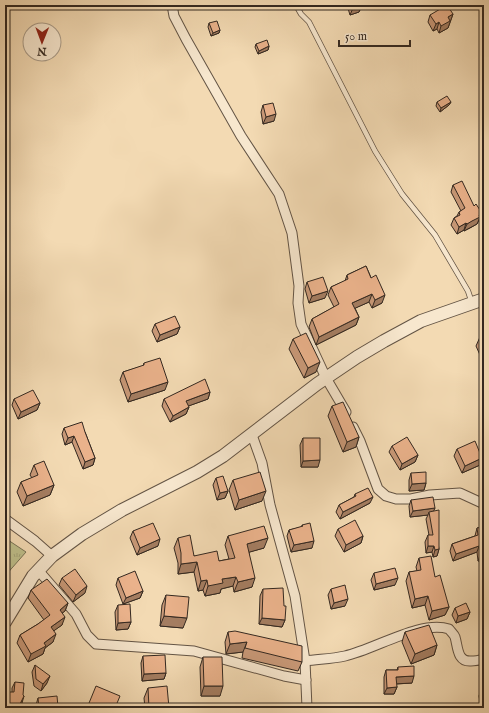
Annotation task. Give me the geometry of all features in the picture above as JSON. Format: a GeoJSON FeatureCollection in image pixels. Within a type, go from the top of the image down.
{"type":"FeatureCollection","features":[{"type":"Feature","properties":{"kind":"street"},"geometry":{"type":"LineString","coordinates":[[172,5],[174,16],[200,65],[241,136],[279,194],[292,233],[300,286],[298,303],[301,324],[326,378],[343,406],[360,441],[378,489],[386,496],[396,499],[410,499],[430,495],[460,493],[484,504]]}},
{"type":"Feature","properties":{"kind":"street"},"geometry":{"type":"LineString","coordinates":[[5,622],[38,570],[52,556],[82,534],[122,510],[197,472],[223,456],[326,378],[357,357],[407,328],[435,316],[484,299]]}},
{"type":"Feature","properties":{"kind":"street"},"geometry":{"type":"LineString","coordinates":[[252,435],[262,463],[270,505],[292,580],[305,661],[308,708]]}},
{"type":"Feature","properties":{"kind":"street"},"geometry":{"type":"LineString","coordinates":[[5,518],[52,556]]}},
{"type":"Feature","properties":{"kind":"street"},"geometry":{"type":"LineString","coordinates":[[38,570],[76,614],[87,635],[96,644],[194,652],[284,676],[306,680]]}},
{"type":"Feature","properties":{"kind":"street"},"geometry":{"type":"LineString","coordinates":[[305,661],[345,656],[370,649],[419,630],[438,627],[449,629],[452,633],[461,658],[470,662],[484,659]]}},
{"type":"Feature","properties":{"kind":"lane"},"geometry":{"type":"LineString","coordinates":[[296,5],[299,12],[309,22],[384,166],[402,194],[435,235],[468,291],[472,303]]}},
{"type":"Feature","properties":{"kind":"green space"},"geometry":{"type":"Polygon","coordinates":[[[5,538],[26,552],[5,576],[5,538]]]}},
{"type":"Feature","properties":{"kind":"building"},"geometry":{"type":"Polygon","coordinates":[[[352,5],[362,5],[353,8],[352,5]]]}},
{"type":"Feature","properties":{"kind":"building"},"geometry":{"type":"Polygon","coordinates":[[[447,5],[453,14],[448,17],[450,21],[441,26],[439,22],[436,24],[430,15],[447,5]]]}},
{"type":"Feature","properties":{"kind":"building"},"geometry":{"type":"Polygon","coordinates":[[[217,21],[220,30],[213,33],[209,23],[217,21]]]}},
{"type":"Feature","properties":{"kind":"building"},"geometry":{"type":"Polygon","coordinates":[[[267,40],[269,46],[259,51],[256,44],[267,40]]]}},
{"type":"Feature","properties":{"kind":"building"},"geometry":{"type":"Polygon","coordinates":[[[447,96],[451,102],[441,108],[437,102],[447,96]]]}},
{"type":"Feature","properties":{"kind":"building"},"geometry":{"type":"Polygon","coordinates":[[[273,103],[276,114],[266,117],[263,105],[273,103]]]}},
{"type":"Feature","properties":{"kind":"building"},"geometry":{"type":"Polygon","coordinates":[[[462,181],[474,206],[476,204],[482,213],[479,215],[480,217],[459,227],[454,218],[460,215],[459,212],[465,208],[453,185],[462,181]]]}},
{"type":"Feature","properties":{"kind":"building"},"geometry":{"type":"Polygon","coordinates":[[[366,266],[371,278],[376,275],[385,295],[375,300],[372,294],[352,303],[359,317],[319,337],[312,319],[339,304],[331,287],[348,279],[347,275],[366,266]]]}},
{"type":"Feature","properties":{"kind":"building"},"geometry":{"type":"Polygon","coordinates":[[[323,277],[328,291],[312,296],[307,282],[323,277]]]}},
{"type":"Feature","properties":{"kind":"building"},"geometry":{"type":"Polygon","coordinates":[[[175,316],[180,327],[160,335],[155,324],[175,316]]]}},
{"type":"Feature","properties":{"kind":"building"},"geometry":{"type":"Polygon","coordinates":[[[306,333],[320,362],[308,368],[293,339],[306,333]]]}},
{"type":"Feature","properties":{"kind":"building"},"geometry":{"type":"Polygon","coordinates":[[[484,335],[484,348],[480,337],[484,335]]]}},
{"type":"Feature","properties":{"kind":"building"},"geometry":{"type":"Polygon","coordinates":[[[160,358],[168,382],[131,394],[123,372],[160,358]]]}},
{"type":"Feature","properties":{"kind":"building"},"geometry":{"type":"Polygon","coordinates":[[[205,379],[210,392],[186,401],[189,407],[173,416],[164,399],[205,379]]]}},
{"type":"Feature","properties":{"kind":"building"},"geometry":{"type":"Polygon","coordinates":[[[33,390],[40,403],[21,412],[14,399],[33,390]]]}},
{"type":"Feature","properties":{"kind":"building"},"geometry":{"type":"Polygon","coordinates":[[[343,402],[359,437],[347,442],[332,406],[343,402]]]}},
{"type":"Feature","properties":{"kind":"building"},"geometry":{"type":"Polygon","coordinates":[[[82,422],[95,458],[85,462],[74,436],[68,438],[64,428],[82,422]]]}},
{"type":"Feature","properties":{"kind":"building"},"geometry":{"type":"Polygon","coordinates":[[[407,437],[418,455],[402,464],[392,446],[407,437]]]}},
{"type":"Feature","properties":{"kind":"building"},"geometry":{"type":"Polygon","coordinates":[[[303,438],[320,438],[320,460],[303,461],[303,438]]]}},
{"type":"Feature","properties":{"kind":"building"},"geometry":{"type":"Polygon","coordinates":[[[475,441],[482,458],[465,466],[457,449],[475,441]]]}},
{"type":"Feature","properties":{"kind":"building"},"geometry":{"type":"Polygon","coordinates":[[[44,461],[54,485],[27,496],[21,482],[38,475],[34,465],[44,461]]]}},
{"type":"Feature","properties":{"kind":"building"},"geometry":{"type":"Polygon","coordinates":[[[260,472],[266,491],[239,500],[233,480],[260,472]]]}},
{"type":"Feature","properties":{"kind":"building"},"geometry":{"type":"Polygon","coordinates":[[[426,472],[426,483],[412,484],[411,473],[426,472]]]}},
{"type":"Feature","properties":{"kind":"building"},"geometry":{"type":"Polygon","coordinates":[[[223,476],[228,491],[220,493],[216,478],[223,476]]]}},
{"type":"Feature","properties":{"kind":"building"},"geometry":{"type":"Polygon","coordinates":[[[368,488],[373,497],[343,512],[339,505],[356,496],[355,494],[368,488]]]}},
{"type":"Feature","properties":{"kind":"building"},"geometry":{"type":"Polygon","coordinates":[[[433,497],[435,508],[413,511],[411,500],[433,497]]]}},
{"type":"Feature","properties":{"kind":"building"},"geometry":{"type":"Polygon","coordinates":[[[439,510],[439,549],[435,550],[434,546],[428,546],[428,535],[433,535],[429,512],[439,510]]]}},
{"type":"Feature","properties":{"kind":"building"},"geometry":{"type":"Polygon","coordinates":[[[355,520],[363,536],[346,545],[338,529],[355,520]]]}},
{"type":"Feature","properties":{"kind":"building"},"geometry":{"type":"Polygon","coordinates":[[[153,523],[160,539],[140,548],[133,531],[153,523]]]}},
{"type":"Feature","properties":{"kind":"building"},"geometry":{"type":"Polygon","coordinates":[[[310,523],[314,541],[294,545],[289,530],[310,523]]]}},
{"type":"Feature","properties":{"kind":"building"},"geometry":{"type":"Polygon","coordinates":[[[264,526],[268,538],[247,544],[255,578],[238,582],[236,577],[222,579],[223,583],[208,586],[207,580],[201,581],[197,562],[181,564],[181,553],[178,538],[190,535],[194,556],[217,551],[219,561],[235,558],[228,536],[264,526]]]}},
{"type":"Feature","properties":{"kind":"building"},"geometry":{"type":"Polygon","coordinates":[[[484,527],[484,554],[480,555],[479,546],[456,554],[452,544],[478,535],[477,528],[484,527]]]}},
{"type":"Feature","properties":{"kind":"building"},"geometry":{"type":"Polygon","coordinates":[[[431,556],[435,577],[440,575],[449,607],[432,611],[428,596],[415,599],[409,572],[421,570],[419,558],[431,556]]]}},
{"type":"Feature","properties":{"kind":"building"},"geometry":{"type":"Polygon","coordinates":[[[395,568],[398,578],[376,584],[374,573],[395,568]]]}},
{"type":"Feature","properties":{"kind":"building"},"geometry":{"type":"Polygon","coordinates":[[[75,569],[87,586],[76,595],[62,578],[75,569]]]}},
{"type":"Feature","properties":{"kind":"building"},"geometry":{"type":"Polygon","coordinates":[[[135,571],[143,591],[126,598],[118,578],[135,571]]]}},
{"type":"Feature","properties":{"kind":"building"},"geometry":{"type":"Polygon","coordinates":[[[47,579],[68,603],[60,610],[65,617],[51,627],[56,634],[44,643],[46,646],[31,654],[20,635],[50,615],[31,590],[47,579]]]}},
{"type":"Feature","properties":{"kind":"building"},"geometry":{"type":"Polygon","coordinates":[[[345,585],[348,599],[334,603],[331,589],[345,585]]]}},
{"type":"Feature","properties":{"kind":"building"},"geometry":{"type":"Polygon","coordinates":[[[283,588],[284,606],[286,606],[285,620],[262,618],[263,589],[283,588]]]}},
{"type":"Feature","properties":{"kind":"building"},"geometry":{"type":"Polygon","coordinates":[[[166,595],[189,597],[187,618],[164,616],[166,595]]]}},
{"type":"Feature","properties":{"kind":"building"},"geometry":{"type":"Polygon","coordinates":[[[466,603],[470,612],[458,616],[455,608],[466,603]]]}},
{"type":"Feature","properties":{"kind":"building"},"geometry":{"type":"Polygon","coordinates":[[[130,604],[131,622],[118,623],[118,605],[130,604]]]}},
{"type":"Feature","properties":{"kind":"building"},"geometry":{"type":"Polygon","coordinates":[[[429,625],[437,645],[415,654],[405,632],[429,625]]]}},
{"type":"Feature","properties":{"kind":"building"},"geometry":{"type":"Polygon","coordinates":[[[235,631],[302,646],[302,662],[245,648],[247,642],[230,644],[228,632],[235,631]]]}},
{"type":"Feature","properties":{"kind":"building"},"geometry":{"type":"Polygon","coordinates":[[[165,655],[166,673],[144,674],[143,656],[165,655]]]}},
{"type":"Feature","properties":{"kind":"building"},"geometry":{"type":"Polygon","coordinates":[[[203,657],[222,657],[223,686],[204,686],[203,657]]]}},
{"type":"Feature","properties":{"kind":"building"},"geometry":{"type":"Polygon","coordinates":[[[35,665],[50,676],[43,684],[36,679],[35,665]]]}},
{"type":"Feature","properties":{"kind":"building"},"geometry":{"type":"Polygon","coordinates":[[[414,666],[414,676],[396,677],[397,687],[387,688],[386,670],[398,670],[398,667],[414,666]]]}},
{"type":"Feature","properties":{"kind":"building"},"geometry":{"type":"Polygon","coordinates":[[[15,682],[24,683],[24,696],[18,708],[5,708],[5,692],[14,692],[15,682]]]}},
{"type":"Feature","properties":{"kind":"building"},"geometry":{"type":"Polygon","coordinates":[[[96,686],[120,696],[115,708],[87,708],[96,686]]]}},
{"type":"Feature","properties":{"kind":"building"},"geometry":{"type":"Polygon","coordinates":[[[167,686],[169,708],[149,708],[148,688],[167,686]]]}},
{"type":"Feature","properties":{"kind":"building"},"geometry":{"type":"Polygon","coordinates":[[[481,689],[484,689],[484,702],[483,702],[481,689]]]}},
{"type":"Feature","properties":{"kind":"building"},"geometry":{"type":"Polygon","coordinates":[[[57,696],[58,707],[39,708],[38,698],[57,696]]]}},
{"type":"Feature","properties":{"kind":"building"},"geometry":{"type":"Polygon","coordinates":[[[76,704],[81,708],[63,708],[63,706],[76,704]]]}}]}
